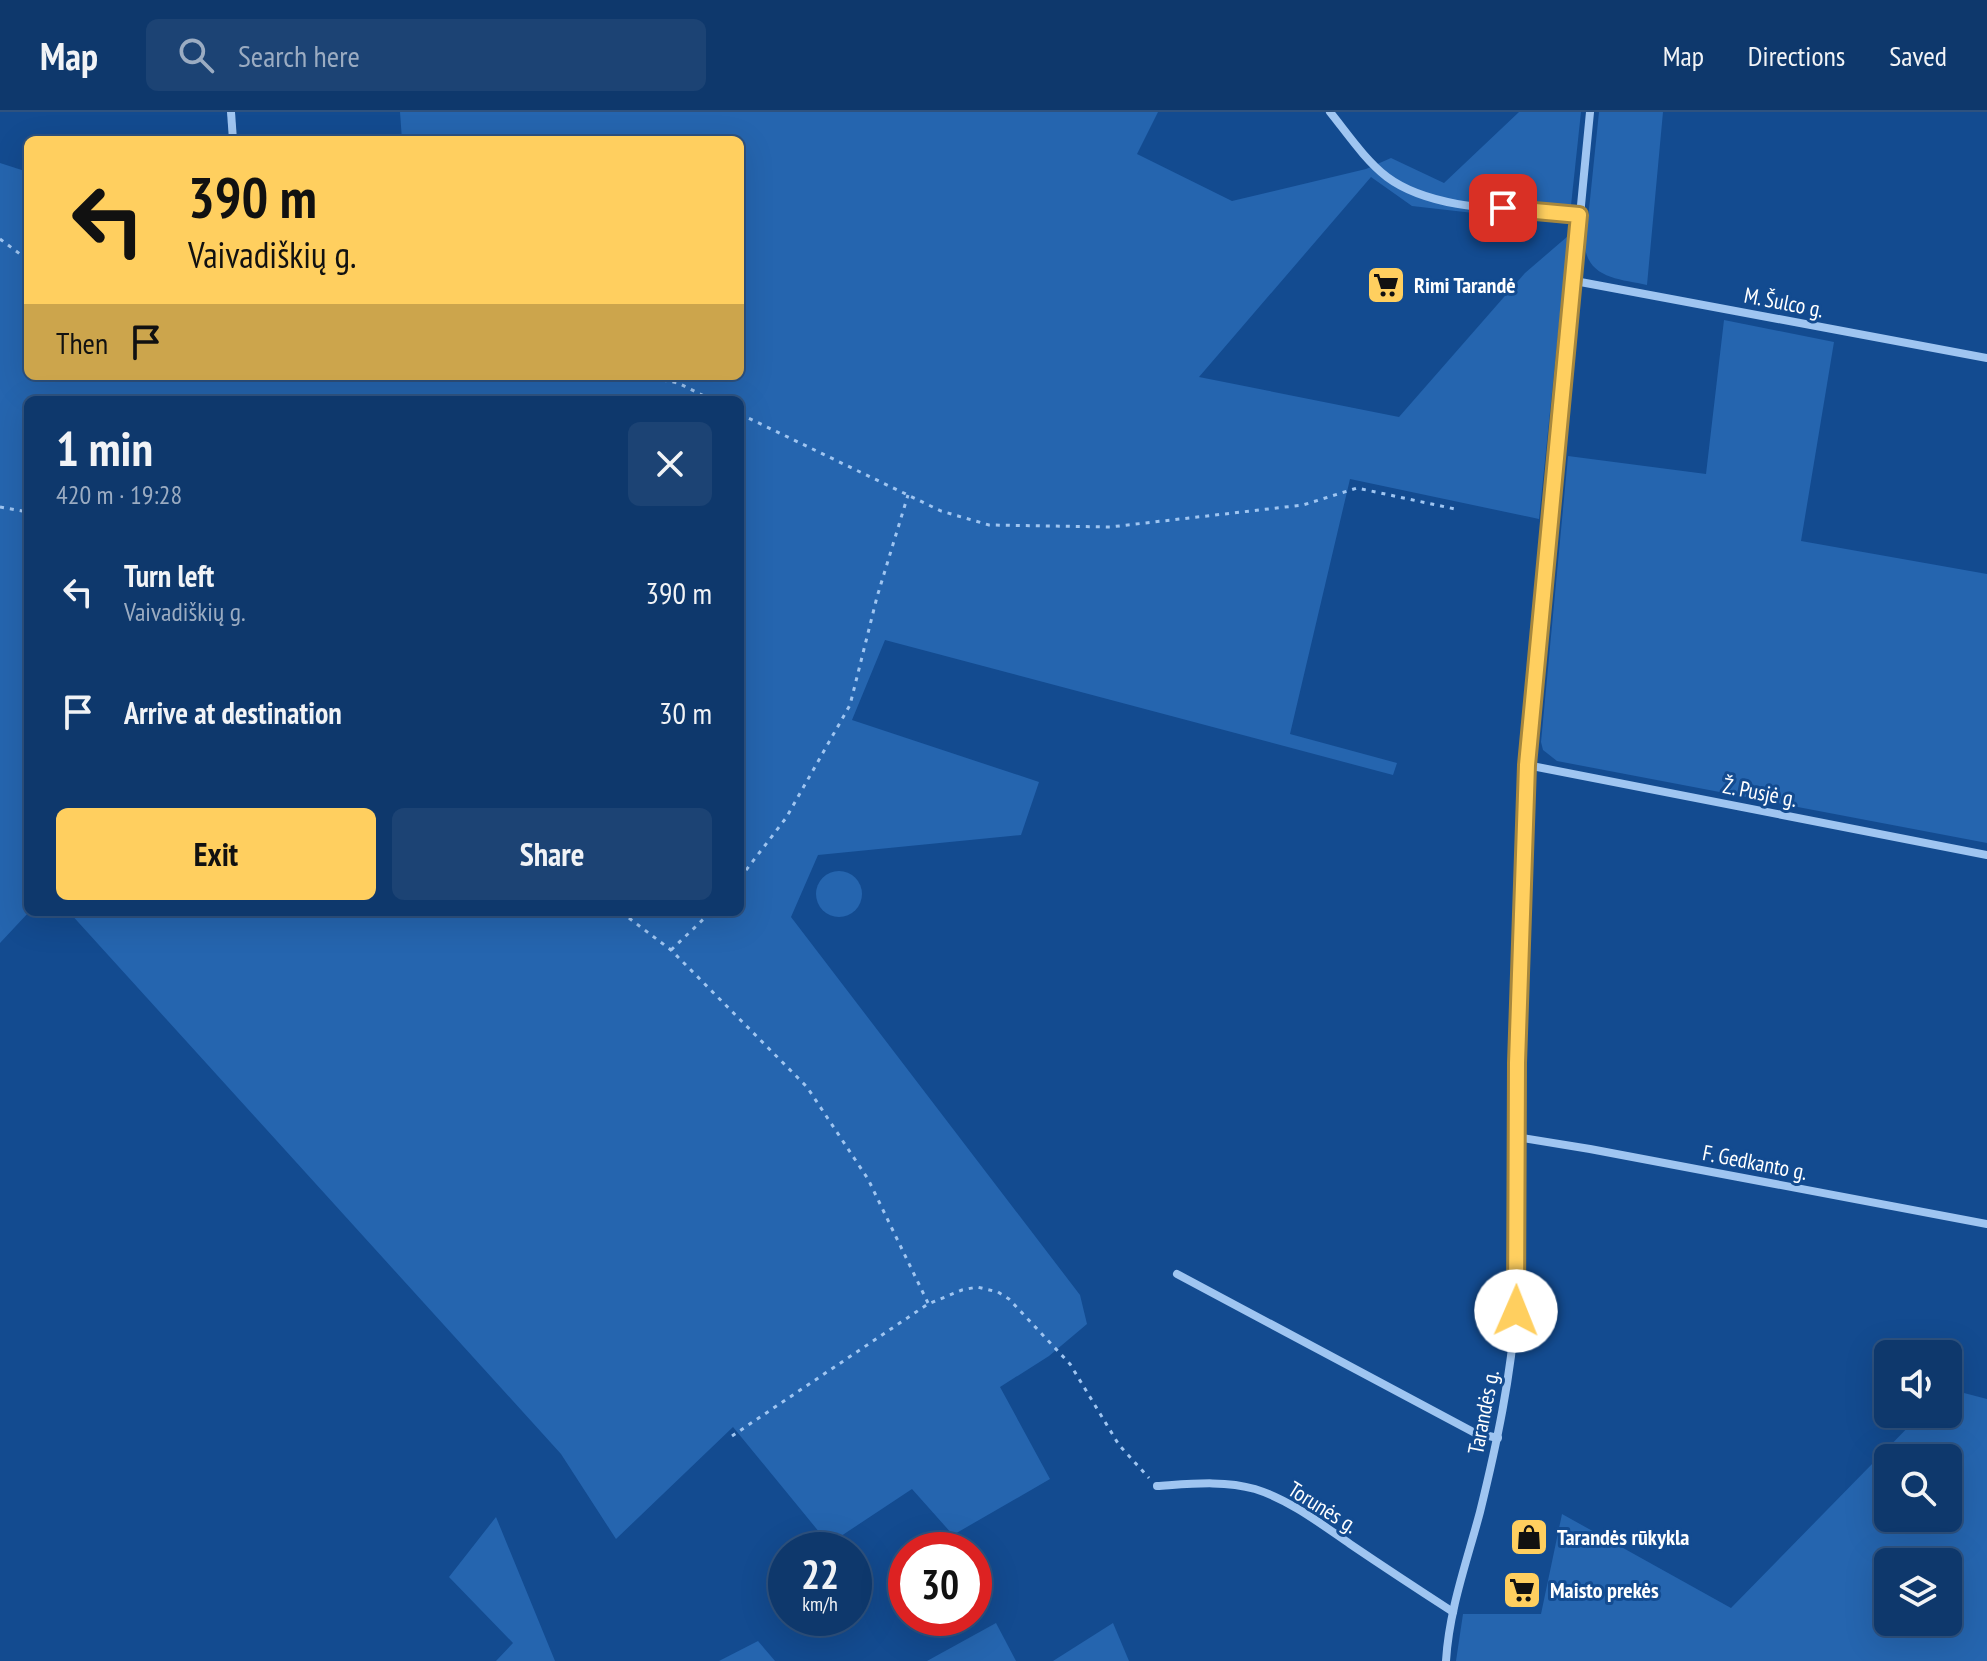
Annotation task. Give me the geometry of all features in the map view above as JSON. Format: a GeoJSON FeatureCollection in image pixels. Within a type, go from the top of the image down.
{"type":"FeatureCollection","features":[{"type":"Feature","properties":{"kind":"street"},"geometry":{"type":"LineString","coordinates":[[231,112],[233,136]]}},
{"type":"Feature","properties":{"kind":"street"},"geometry":{"type":"LineString","coordinates":[[1330,112],[1384,175],[1403,188],[1447,202],[1579,215]]}},
{"type":"Feature","properties":{"kind":"street","name":"Tarandės g."},"geometry":{"type":"LineString","coordinates":[[1446,1661],[1453,1612],[1508,1389],[1516,1307],[1516,1137],[1527,765],[1590,112]]}},
{"type":"Feature","properties":{"kind":"street","name":"M. Šulco g."},"geometry":{"type":"LineString","coordinates":[[1575,281],[1987,358]]}},
{"type":"Feature","properties":{"kind":"street","name":"Ž. Pusjė g."},"geometry":{"type":"LineString","coordinates":[[1527,765],[1987,855]]}},
{"type":"Feature","properties":{"kind":"street","name":"F. Gedkanto g."},"geometry":{"type":"LineString","coordinates":[[1516,1137],[1987,1224]]}},
{"type":"Feature","properties":{"kind":"street"},"geometry":{"type":"LineString","coordinates":[[1177,1274],[1475,1433],[1498,1438]]}},
{"type":"Feature","properties":{"kind":"street","name":"Torunės g."},"geometry":{"type":"LineString","coordinates":[[1157,1486],[1199,1483],[1236,1485],[1266,1494],[1311,1517],[1453,1612]]}},
{"type":"Feature","properties":{"kind":"path"},"geometry":{"type":"LineString","coordinates":[[0,239],[24,257]]}},
{"type":"Feature","properties":{"kind":"path"},"geometry":{"type":"LineString","coordinates":[[663,380],[678,383],[704,396]]}},
{"type":"Feature","properties":{"kind":"path"},"geometry":{"type":"LineString","coordinates":[[744,416],[941,511],[989,525],[1110,527],[1303,505],[1357,488],[1455,509]]}},
{"type":"Feature","properties":{"kind":"path"},"geometry":{"type":"LineString","coordinates":[[744,873],[786,818],[850,705],[908,495]]}},
{"type":"Feature","properties":{"kind":"path"},"geometry":{"type":"LineString","coordinates":[[0,507],[24,511]]}},
{"type":"Feature","properties":{"kind":"path"},"geometry":{"type":"LineString","coordinates":[[626,916],[671,950],[807,1087],[868,1179],[928,1304]]}},
{"type":"Feature","properties":{"kind":"path"},"geometry":{"type":"LineString","coordinates":[[671,950],[707,916]]}},
{"type":"Feature","properties":{"kind":"path"},"geometry":{"type":"LineString","coordinates":[[732,1436],[928,1304],[977,1287],[998,1292],[1009,1299],[1070,1364],[1119,1445],[1157,1486]]}},
{"type":"Feature","properties":{"kind":"shaded area"},"geometry":{"type":"Polygon","coordinates":[[[400,112],[1158,112],[1137,154],[1232,201],[1366,169],[1391,158],[1444,183],[1519,112],[1581,112],[1569,224],[1412,206],[1371,177],[1199,377],[1399,417],[1525,273],[1568,236],[1539,519],[1350,479],[1290,734],[1397,763],[1393,775],[885,640],[852,720],[1039,782],[1021,835],[818,855],[791,917],[1080,1295],[1087,1324],[1049,1356],[1000,1387],[1050,1479],[958,1532],[950,1532],[912,1489],[847,1532],[819,1532],[733,1427],[616,1539],[561,1454],[73,916],[744,916],[744,396],[24,396],[25,916],[0,943],[0,163],[24,171],[24,380],[744,380],[744,136],[402,136],[400,112]]]}},
{"type":"Feature","properties":{"kind":"shaded area"},"geometry":{"type":"Polygon","coordinates":[[[1599,112],[1663,112],[1647,285],[1600,272],[1588,258],[1585,248],[1599,112]]]}},
{"type":"Feature","properties":{"kind":"shaded area"},"geometry":{"type":"Polygon","coordinates":[[[1724,320],[1834,342],[1801,541],[1987,574],[1987,843],[1557,761],[1543,750],[1541,742],[1568,456],[1706,474],[1724,320]]]}},
{"type":"Feature","properties":{"kind":"shaded area"},"geometry":{"type":"Polygon","coordinates":[[[839,871],[856,877],[862,894],[856,911],[839,917],[822,911],[816,894],[822,877],[839,871]]]}},
{"type":"Feature","properties":{"kind":"shaded area"},"geometry":{"type":"Polygon","coordinates":[[[1962,1393],[1987,1399],[1987,1661],[1456,1661],[1463,1614],[1541,1614],[1562,1514],[1731,1608],[1874,1462],[1874,1532],[1962,1532],[1962,1444],[1892,1444],[1907,1428],[1962,1428],[1962,1393]]]}},
{"type":"Feature","properties":{"kind":"shaded area"},"geometry":{"type":"Polygon","coordinates":[[[496,1517],[555,1661],[496,1661],[513,1643],[449,1577],[496,1517]]]}},
{"type":"Feature","properties":{"kind":"shaded area"},"geometry":{"type":"Polygon","coordinates":[[[996,1623],[1016,1661],[927,1661],[972,1636],[992,1636],[992,1625],[996,1623]]]}},
{"type":"Feature","properties":{"kind":"shaded area"},"geometry":{"type":"Polygon","coordinates":[[[1113,1623],[1129,1661],[1053,1661],[1113,1623]]]}},
{"type":"Feature","properties":{"kind":"shaded area"},"geometry":{"type":"Polygon","coordinates":[[[758,1641],[775,1661],[719,1661],[758,1641]]]}},
{"type":"Feature","properties":{"kind":"place","name":"Rimi Tarandė"},"geometry":{"type":"Point","coordinates":[1386,285]}},
{"type":"Feature","properties":{"kind":"place","name":"Tarandės rūkykla"},"geometry":{"type":"Point","coordinates":[1529,1537]}},
{"type":"Feature","properties":{"kind":"place","name":"Maisto prekės"},"geometry":{"type":"Point","coordinates":[1522,1590]}},
{"type":"Feature","properties":{"kind":"route"},"geometry":{"type":"LineString","coordinates":[[1503,208],[1579,215],[1523,830],[1517,1063],[1516,1311]]}}]}
